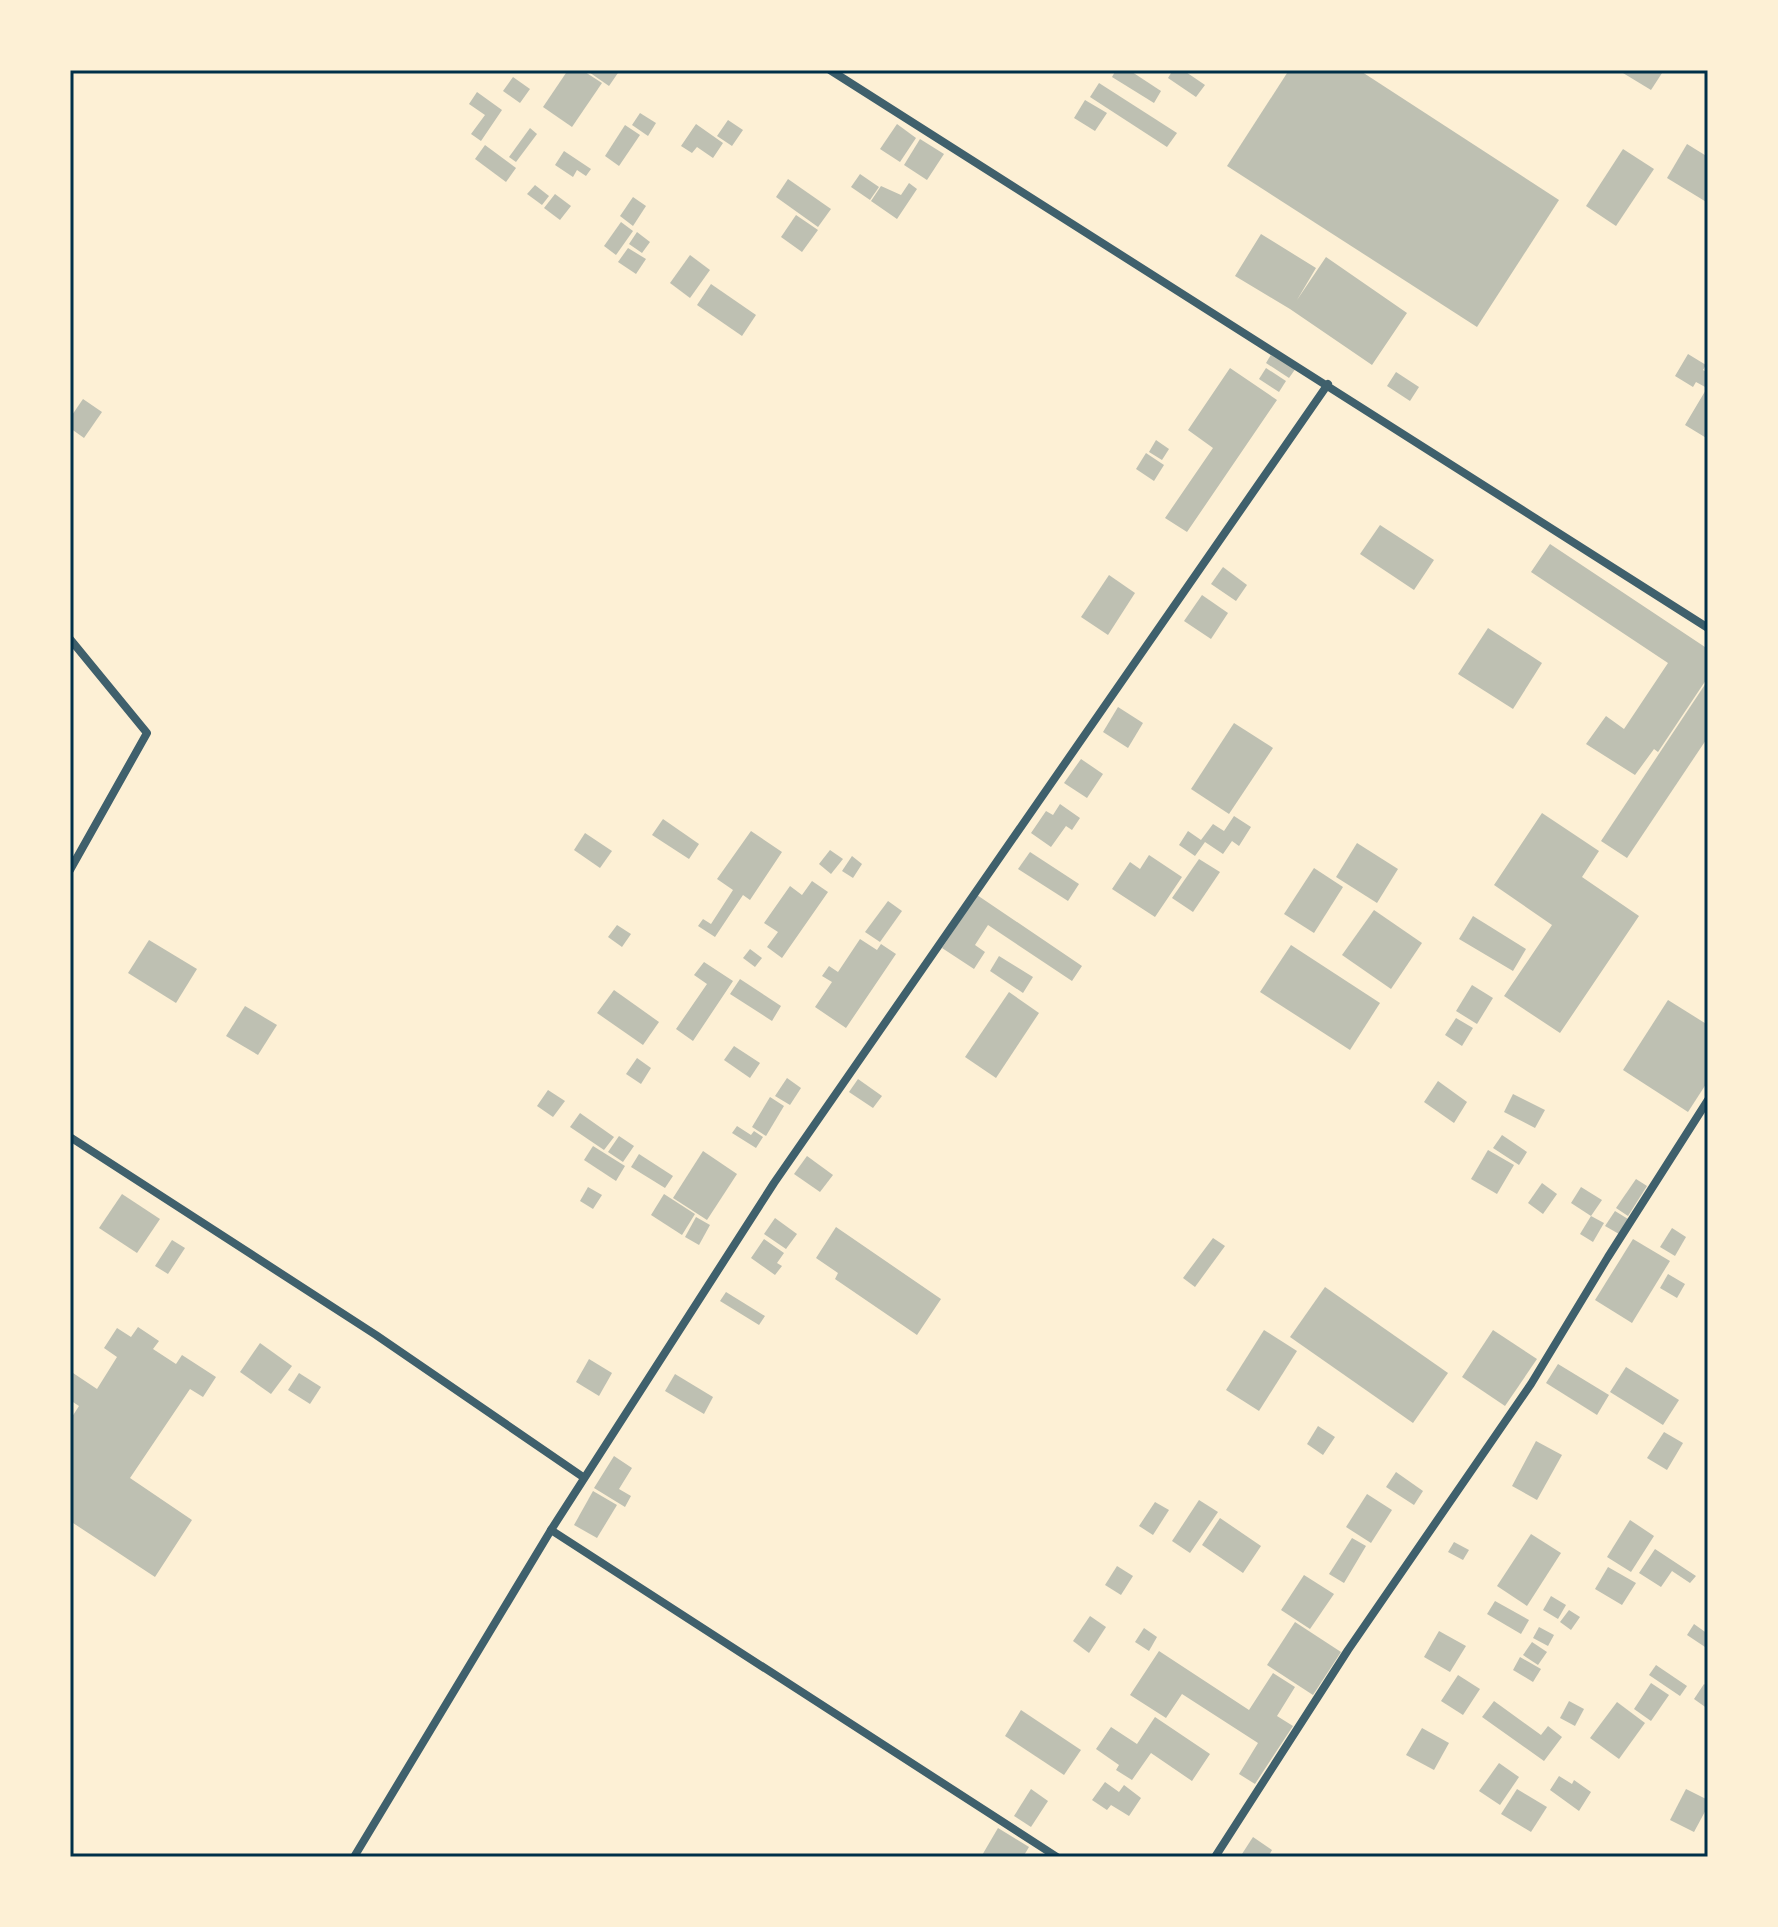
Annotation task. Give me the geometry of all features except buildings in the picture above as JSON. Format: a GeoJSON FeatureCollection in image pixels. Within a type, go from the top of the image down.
{"type":"FeatureCollection","features":[{"type":"Feature","properties":{"kind":"street"},"geometry":{"type":"LineString","coordinates":[[830,70],[1708,628]]}},
{"type":"Feature","properties":{"kind":"street"},"geometry":{"type":"LineString","coordinates":[[354,1857],[583,1477],[774,1183],[1328,384]]}},
{"type":"Feature","properties":{"kind":"street"},"geometry":{"type":"LineString","coordinates":[[70,639],[147,733],[70,870]]}},
{"type":"Feature","properties":{"kind":"street"},"geometry":{"type":"LineString","coordinates":[[1215,1857],[1348,1650],[1531,1384],[1708,1100]]}},
{"type":"Feature","properties":{"kind":"street"},"geometry":{"type":"LineString","coordinates":[[70,1137],[376,1335],[583,1477]]}},
{"type":"Feature","properties":{"kind":"street"},"geometry":{"type":"LineString","coordinates":[[551,1530],[1057,1857]]}}]}
